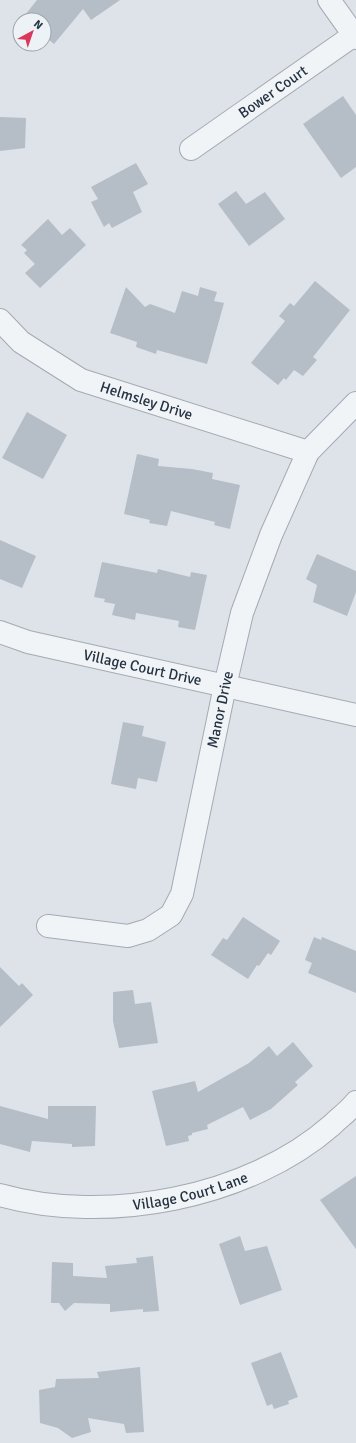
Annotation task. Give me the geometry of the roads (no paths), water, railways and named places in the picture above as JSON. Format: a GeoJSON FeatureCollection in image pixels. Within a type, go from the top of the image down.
{"type":"FeatureCollection","features":[{"type":"Feature","properties":{"kind":"street"},"geometry":{"type":"LineString","coordinates":[[329,0],[355,37]]}},
{"type":"Feature","properties":{"kind":"street","name":"Bower Court"},"geometry":{"type":"LineString","coordinates":[[191,149],[355,37]]}},
{"type":"Feature","properties":{"kind":"street","name":"Helmsley Drive"},"geometry":{"type":"LineString","coordinates":[[0,320],[21,342],[81,380],[308,452]]}},
{"type":"Feature","properties":{"kind":"street","name":"Manor Drive"},"geometry":{"type":"LineString","coordinates":[[48,926],[128,936],[148,930],[171,915],[182,894],[225,686],[242,613],[271,536],[308,452],[356,403]]}},
{"type":"Feature","properties":{"kind":"street","name":"Village Court Drive"},"geometry":{"type":"LineString","coordinates":[[0,632],[28,642],[356,715]]}},
{"type":"Feature","properties":{"kind":"street","name":"Village Court Lane"},"geometry":{"type":"LineString","coordinates":[[0,1195],[23,1202],[76,1206],[125,1206],[173,1200],[226,1185],[276,1163],[314,1140],[356,1102]]}}]}
